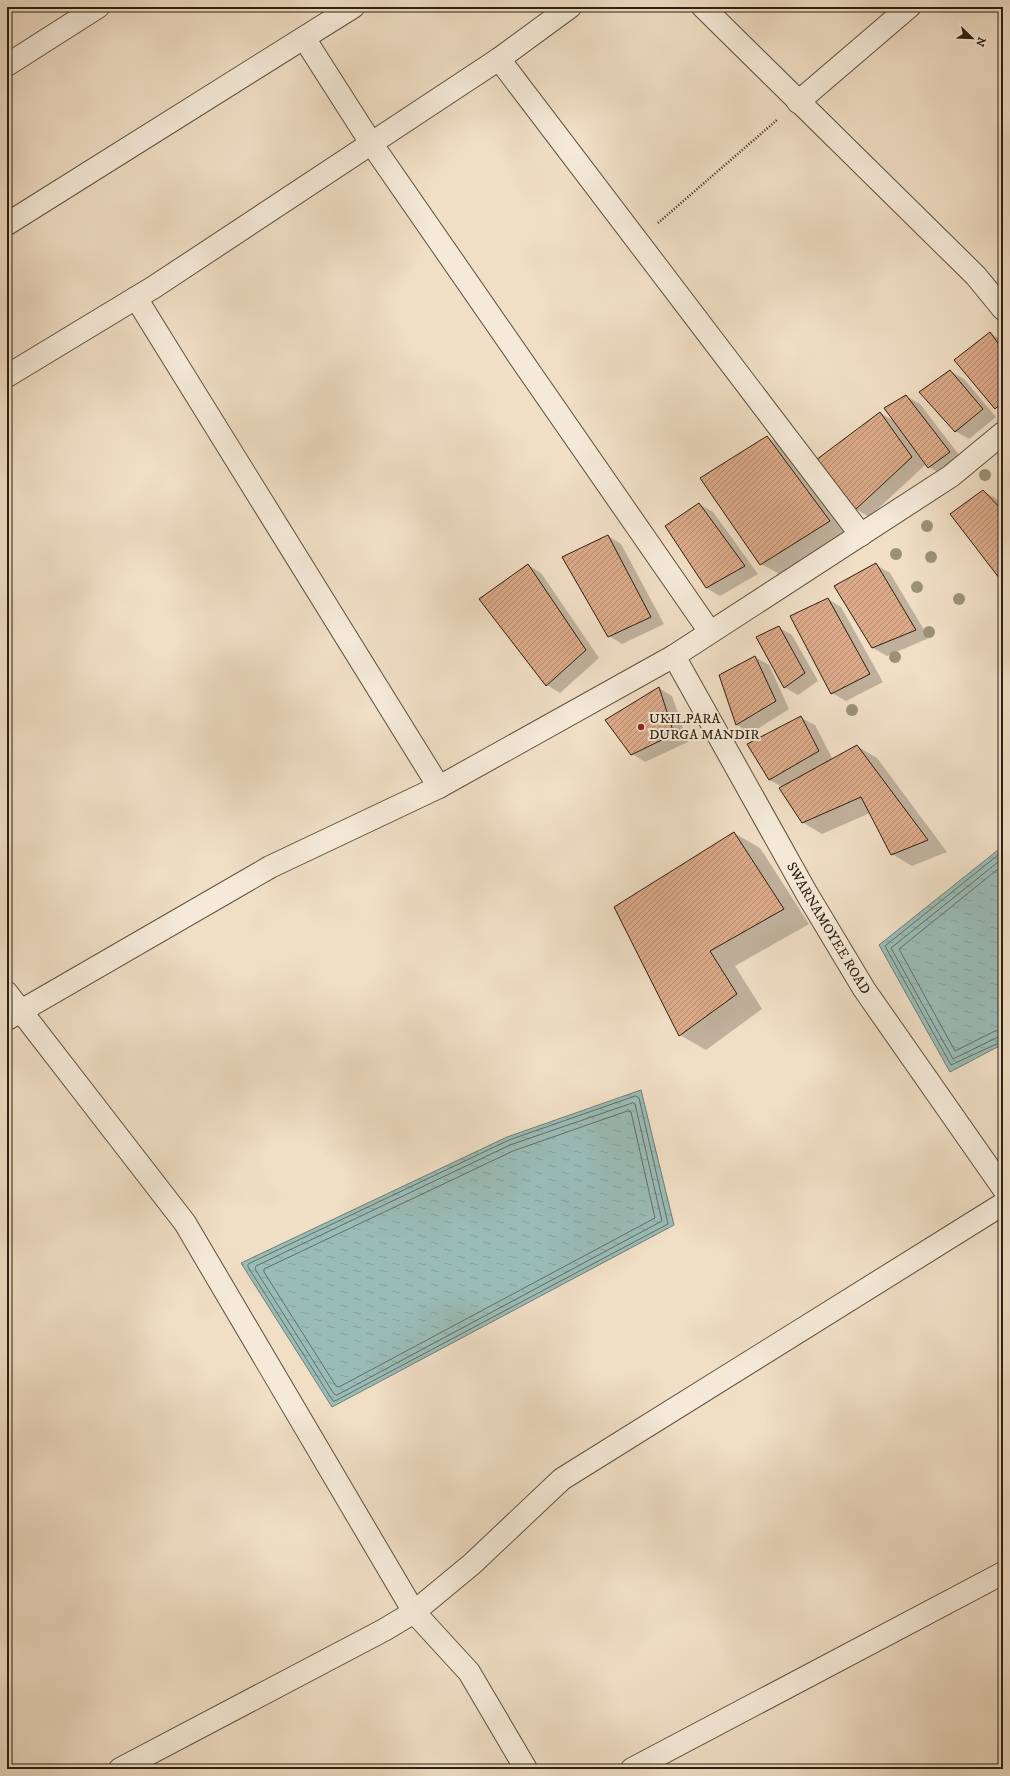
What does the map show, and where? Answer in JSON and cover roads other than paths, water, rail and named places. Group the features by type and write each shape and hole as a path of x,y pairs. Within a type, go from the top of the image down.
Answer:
{"street":[{"path":"7,65 98,7"},
{"path":"7,224 353,7"},
{"path":"7,376 136,298 498,59 570,7"},
{"path":"703,7 976,276 1003,309"},
{"path":"798,102 909,7"},
{"path":"304,38 371,143 710,632"},
{"path":"498,59 861,534"},
{"path":"136,298 439,787"},
{"path":"14,1015 270,867 439,787 674,656 951,476 1003,433"},
{"name":"SWARNAMOYEE ROAD","path":"674,656 808,894 864,989 1003,1188"},
{"path":"7,993 14,1015 185,1223 414,1612 469,1672 526,1769"},
{"path":"120,1769 384,1630 414,1612 472,1564 562,1479 1003,1204"},
{"path":"632,1769 1003,1573"}],"water":[{"path":"1003,846 1003,1044 950,1072 879,945"},
{"path":"641,1090 674,1225 332,1407 241,1263 507,1137"}],"place":[{"name":"UKILPARA DURGA MANDIR","path":"641,727"}]}
